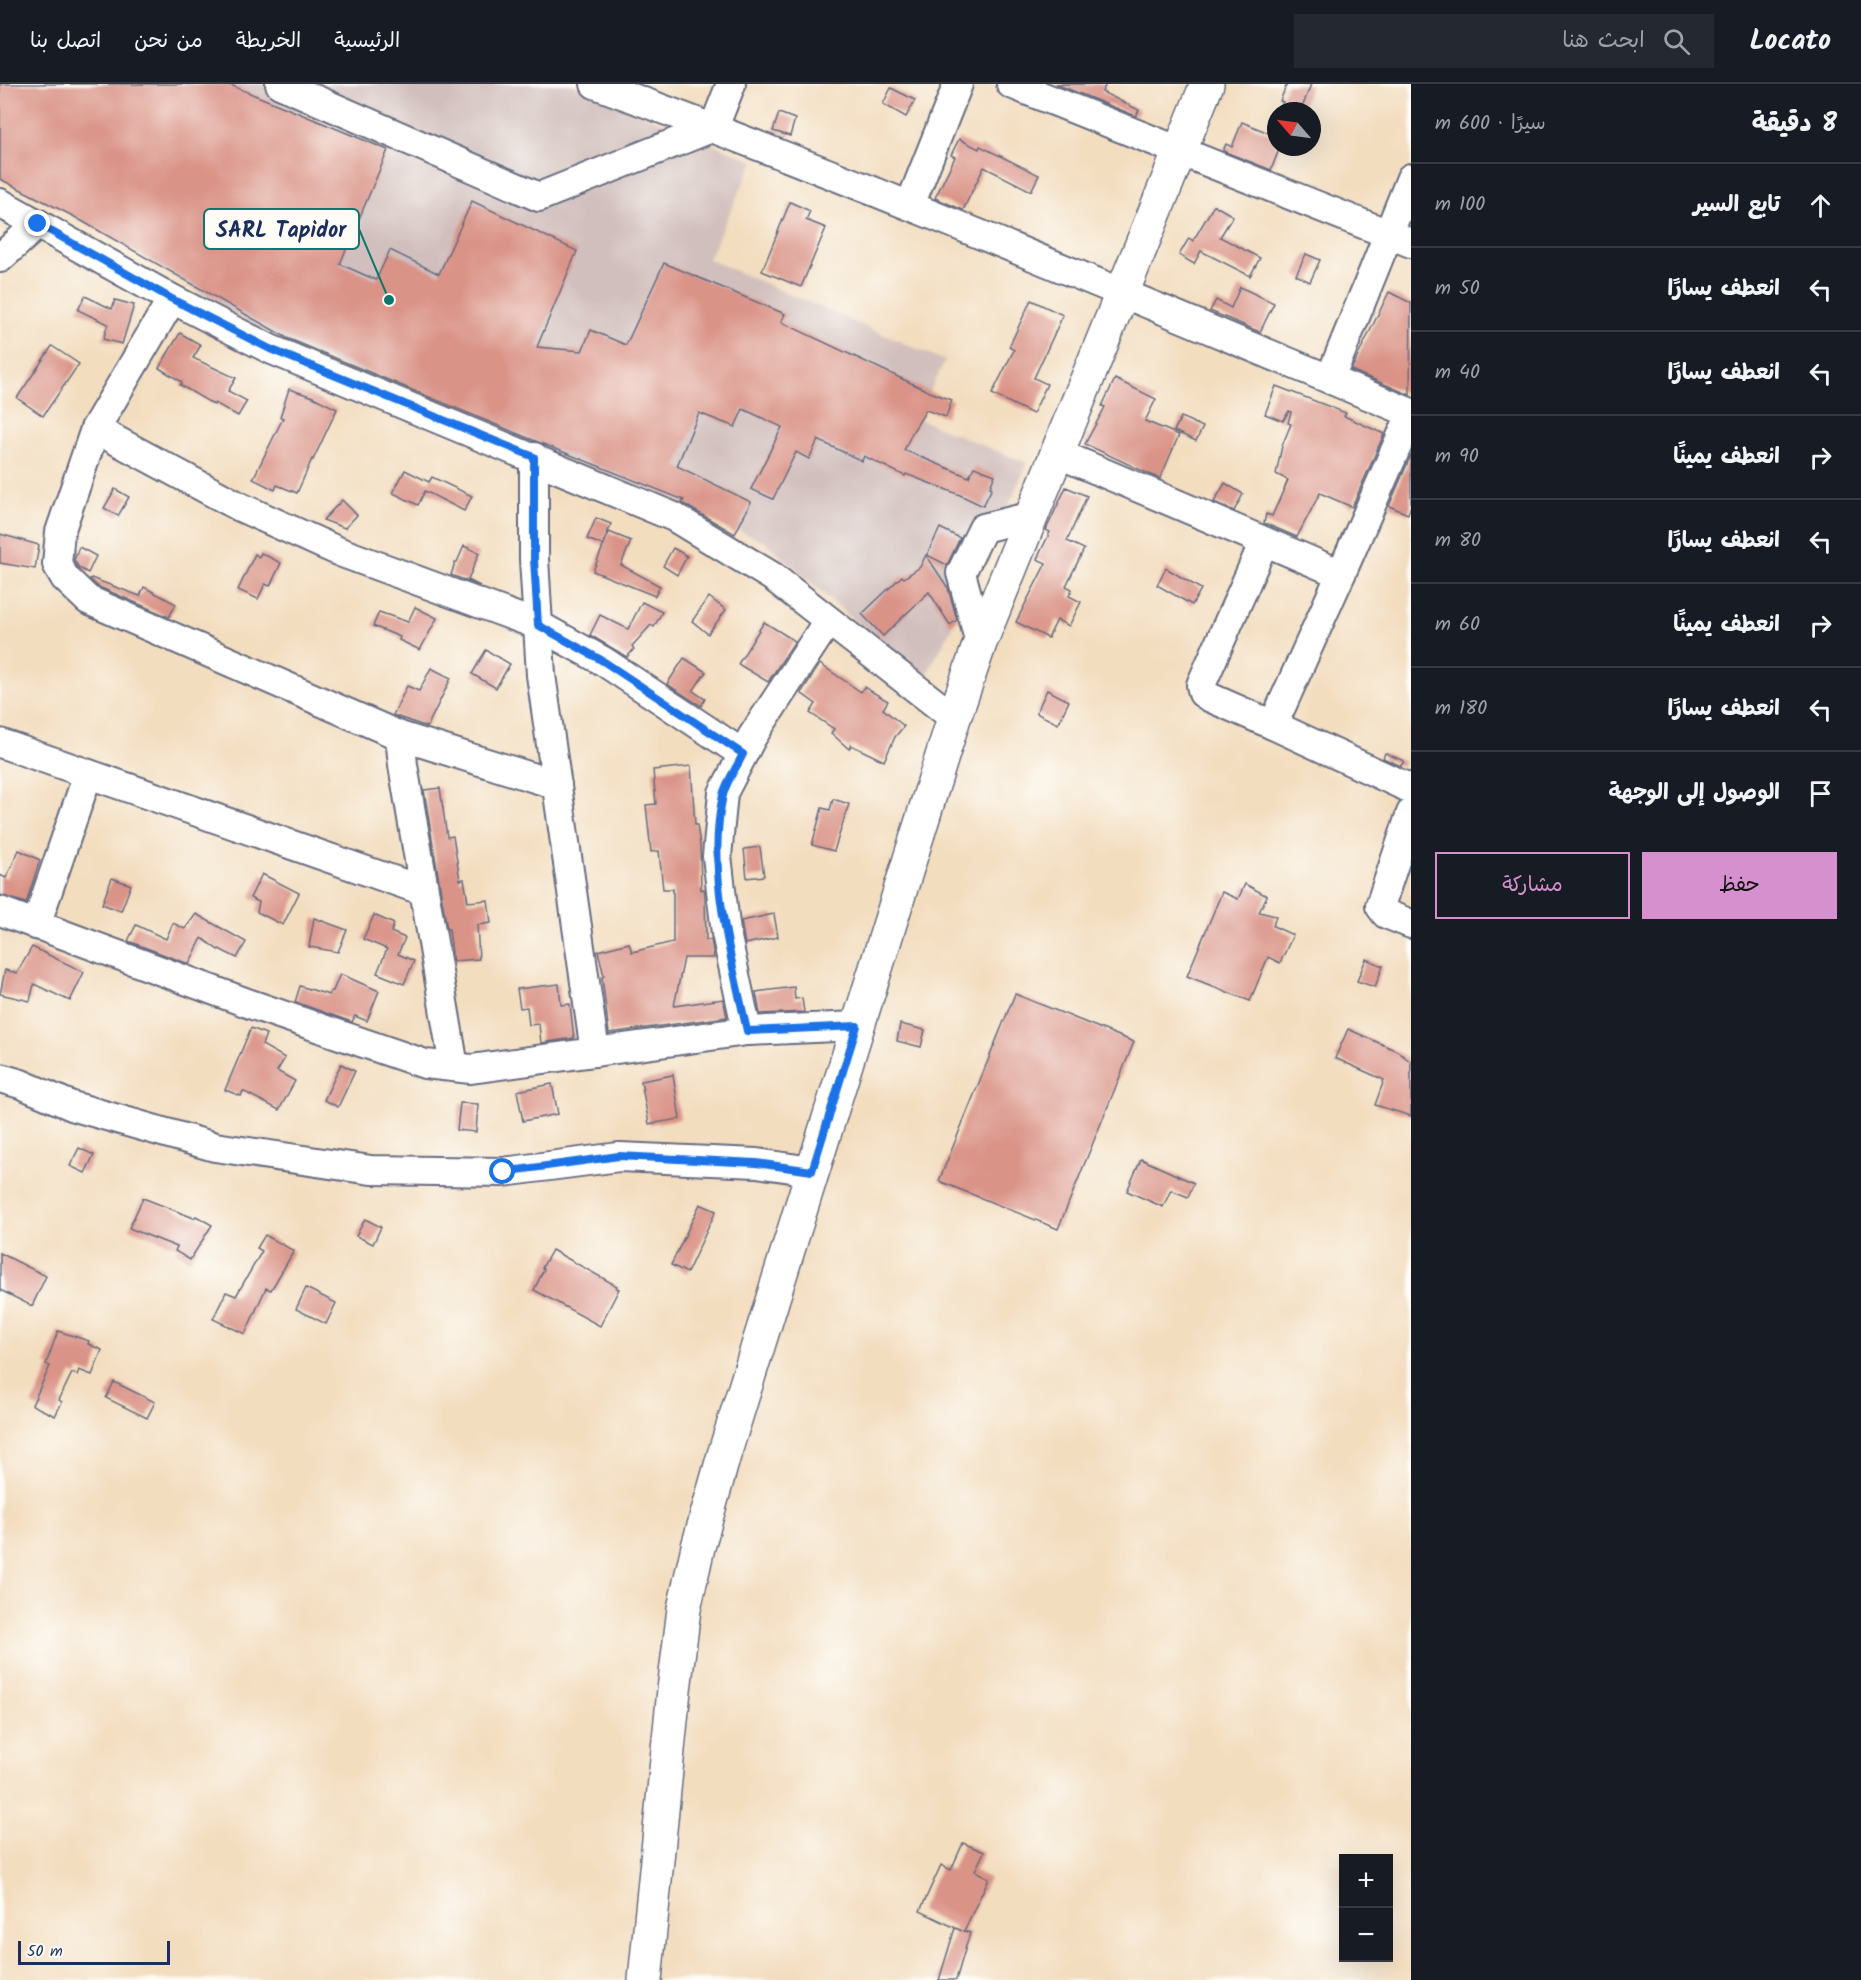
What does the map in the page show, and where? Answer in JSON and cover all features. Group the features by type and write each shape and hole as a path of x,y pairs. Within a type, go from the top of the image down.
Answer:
{"main road":[{"path":"645,1980 684,1609 698,1547 724,1455 954,718 980,643 1207,84"}],"street":[{"path":"280,84 539,197 714,127 731,84"},
{"path":"595,84 714,127 910,205 1411,413 1273,725"},
{"path":"910,205 958,84"},
{"path":"1011,84 1400,238"},
{"path":"1330,379 1400,238 1411,178"},
{"path":"0,203 172,299 270,349 674,517 773,577 954,718"},
{"path":"0,258 38,224"},
{"path":"172,299 95,429 60,532 57,564 65,579 88,600 400,736 557,785"},
{"path":"95,429 240,507 330,548 538,625 603,661 743,754"},
{"path":"1057,453 1341,574"},
{"path":"534,457 534,559 541,675 595,1052"},
{"path":"980,643 961,573 983,528 1032,516"},
{"path":"1264,542 1201,685 1203,693 1411,789"},
{"path":"747,1031 726,933 717,856 723,794 752,737 828,621"},
{"path":"400,736 454,1067"},
{"path":"0,743 424,891"},
{"path":"36,925 88,774"},
{"path":"1411,813 1380,906 1386,914 1411,924"},
{"path":"0,911 250,1004 425,1064 471,1069 747,1031 857,1026"},
{"path":"0,1078 21,1084 72,1106 215,1147 371,1170 503,1172 619,1156 756,1163 812,1171"}],"shaded area":[{"path":"0,84 570,84 754,161 708,259 945,361 916,418 1027,463 971,592 923,681 764,541 267,334 78,217"}],"building":[{"path":"0,84 228,84 388,150 340,264 376,280 390,250 439,274 472,201 577,251 537,347 582,351 591,330 626,345 664,263 785,314 781,322 930,392 952,400 946,417 926,410 904,450 969,477 974,467 995,475 990,487 992,488 983,506 906,474 905,476 864,456 862,461 818,440 809,459 796,452 773,499 751,489 782,427 743,409 735,427 699,413 677,466 751,502 735,534 682,503 684,500 287,338 73,216 0,179"},
{"path":"1056,84 1106,84 1102,92 1139,110 1136,116"},
{"path":"1287,84 1311,84 1304,102 1280,101"},
{"path":"891,88 915,100 906,117 883,104"},
{"path":"779,113 795,119 790,136 773,131"},
{"path":"1242,122 1267,132 1267,156 1276,156 1271,170 1223,151 1226,144 1232,147"},
{"path":"959,139 979,149 980,146 1039,175 1031,191 984,167 963,210 935,198 955,157 951,155"},
{"path":"790,202 810,211 806,220 826,228 801,287 762,271"},
{"path":"1214,205 1233,216 1220,237 1260,258 1250,276 1201,251 1194,264 1179,255 1189,238 1193,241"},
{"path":"1306,254 1320,260 1310,282 1296,275"},
{"path":"1240,287 1274,303 1260,332 1210,311 1216,300 1231,308"},
{"path":"1389,292 1411,303 1410,395 1351,370"},
{"path":"85,296 112,309 115,300 134,305 122,344 103,339 108,324 78,310"},
{"path":"1031,300 1063,315 1034,378 1047,384 1033,414 992,394 1014,350 1009,347"},
{"path":"180,333 201,345 193,358 236,378 228,391 247,401 238,416 180,385 182,382 159,368"},
{"path":"52,346 79,364 43,416 17,398"},
{"path":"1115,379 1156,399 1145,421 1179,435 1160,479 1085,444 1105,407 1102,406"},
{"path":"1276,386 1346,413 1344,416 1384,434 1352,507 1320,493 1297,537 1264,523 1266,514 1272,516 1288,480 1276,474 1282,446 1291,424 1288,423 1291,412 1289,411 1283,421 1265,414"},
{"path":"289,389 313,397 337,409 297,493 277,485 275,490 253,479 283,418 280,417"},
{"path":"1181,417 1203,427 1196,441 1174,431"},
{"path":"1411,455 1411,505 1408,514 1389,506"},
{"path":"405,470 429,482 432,477 472,496 464,511 425,491 418,505 393,493"},
{"path":"1225,483 1243,494 1234,511 1214,502"},
{"path":"1066,487 1087,496 1067,541 1084,549 1066,586 1072,589 1069,596 1081,602 1069,626 1057,620 1048,638 1016,622 1046,563 1037,559 1050,532 1046,530"},
{"path":"115,489 129,497 118,516 104,508"},
{"path":"342,500 357,515 345,528 323,520"},
{"path":"596,518 611,524 603,545 587,539"},
{"path":"940,528 960,538 947,565 927,555"},
{"path":"609,532 631,541 621,565 660,586 655,596 593,571"},
{"path":"0,534 39,545 35,569 0,563"},
{"path":"464,546 479,553 468,580 480,586 451,575"},
{"path":"79,547 96,556 88,573 79,568 74,560"},
{"path":"673,548 687,556 677,575 663,566"},
{"path":"261,553 281,563 270,586 265,584 258,599 238,590 255,554 259,557"},
{"path":"926,555 948,588 957,620 950,625 929,592 883,636 862,614 902,576 904,578 920,567"},
{"path":"1166,568 1201,589 1192,605 1157,585"},
{"path":"91,578 140,596 144,587 176,604 169,617 97,586"},
{"path":"709,597 726,610 708,634 692,621"},
{"path":"642,602 662,612 654,627 651,625 632,646 634,649 627,657 590,635 600,615 628,629"},
{"path":"415,607 437,618 420,650 399,640 400,637 373,626 379,612 408,622"},
{"path":"764,622 795,641 768,682 738,664"},
{"path":"486,650 510,664 496,688 472,674"},
{"path":"684,658 706,672 693,691 705,699 701,706 667,684"},
{"path":"820,664 861,692 864,687 888,701 883,709 904,726 895,737 884,761 851,745 849,749 831,733 834,729 810,713 816,704 801,693"},
{"path":"431,668 451,678 427,727 393,715 407,686 419,691"},
{"path":"1047,690 1069,701 1058,724 1036,713"},
{"path":"1385,753 1404,761 1401,766 1383,758"},
{"path":"691,766 695,825 697,825 700,845 701,890 704,889 705,898 706,940 711,940 714,958 684,958 674,1006 723,999 727,1017 609,1033 602,977 604,976 598,951 629,943 632,952 673,942 673,889 663,889 659,851 651,852 646,805 656,804 653,770"},
{"path":"440,788 447,837 453,836 460,880 464,879 468,902 488,900 491,923 477,925 479,959 453,961 424,790"},
{"path":"833,799 849,804 834,851 812,845 822,808 830,810"},
{"path":"760,847 764,876 747,878 744,849"},
{"path":"19,850 40,860 26,903 0,895 0,875 6,878"},
{"path":"262,874 299,893 283,925 257,912 259,902 250,898"},
{"path":"112,878 131,885 121,911 102,904"},
{"path":"1245,884 1267,896 1259,912 1276,916 1273,926 1293,935 1280,963 1268,957 1250,1001 1187,976 1222,892 1238,899"},
{"path":"196,914 246,942 237,958 218,950 202,938 189,964 128,941 136,925 166,939 173,923 185,929"},
{"path":"774,914 778,937 745,944 741,921"},
{"path":"374,915 394,924 391,932 405,938 398,954 414,961 404,984 377,973 387,949 363,939"},
{"path":"314,918 347,930 338,952 309,947"},
{"path":"32,947 84,972 70,1001 34,984 30,1001 0,994 5,970 17,973"},
{"path":"1366,959 1383,966 1375,987 1357,981"},
{"path":"340,974 379,991 367,1021 355,1016 352,1022 295,1002 300,986 329,995"},
{"path":"559,984 561,1005 570,1004 574,1038 541,1043 539,1024 529,1025 527,1007 520,1008 517,989"},
{"path":"794,987 795,999 802,998 804,1012 760,1014 756,992"},
{"path":"1015,994 1134,1042 1058,1229 939,1181"},
{"path":"900,1024 925,1030 921,1047 897,1041"},
{"path":"251,1028 266,1034 262,1045 285,1058 277,1071 295,1081 279,1110 243,1091 241,1096 225,1090"},
{"path":"1348,1029 1397,1051 1411,1062 1411,1116 1375,1105 1384,1080 1335,1058"},
{"path":"341,1064 355,1071 338,1107 324,1100"},
{"path":"673,1075 680,1119 649,1124 641,1081"},
{"path":"552,1084 558,1114 523,1121 517,1091"},
{"path":"460,1103 478,1104 476,1132 457,1130"},
{"path":"79,1148 94,1155 85,1173 70,1166"},
{"path":"1141,1159 1194,1183 1188,1197 1171,1190 1163,1207 1127,1191"},
{"path":"143,1198 194,1218 196,1216 212,1225 190,1260 175,1251 177,1247 129,1228"},
{"path":"700,1204 716,1211 687,1273 671,1265"},
{"path":"365,1219 381,1227 373,1244 356,1236"},
{"path":"265,1235 294,1251 271,1290 266,1288 245,1334 213,1319 226,1292 236,1296 262,1251 257,1248"},
{"path":"552,1250 619,1289 600,1326 534,1290"},
{"path":"0,1253 46,1276 32,1306 0,1290"},
{"path":"306,1288 336,1303 326,1324 296,1309"},
{"path":"58,1331 89,1341 88,1344 102,1350 92,1375 79,1370 77,1375 72,1373 59,1400 62,1402 55,1416 32,1405 50,1366 46,1364"},
{"path":"114,1382 155,1402 147,1418 106,1398"},
{"path":"963,1843 984,1852 975,1871 989,1878 964,1931 970,1933 956,1980 939,1980 955,1928 962,1931 920,1911 941,1865 951,1870"}],"place":[{"name":"SARL Tapidor","path":"389,300"}],"route":[{"path":"38,224 172,299 270,349 534,457 534,559 538,625 603,661 743,754 723,794 717,856 726,933 747,1031 857,1026 812,1171 756,1163 619,1156 503,1172"}]}
